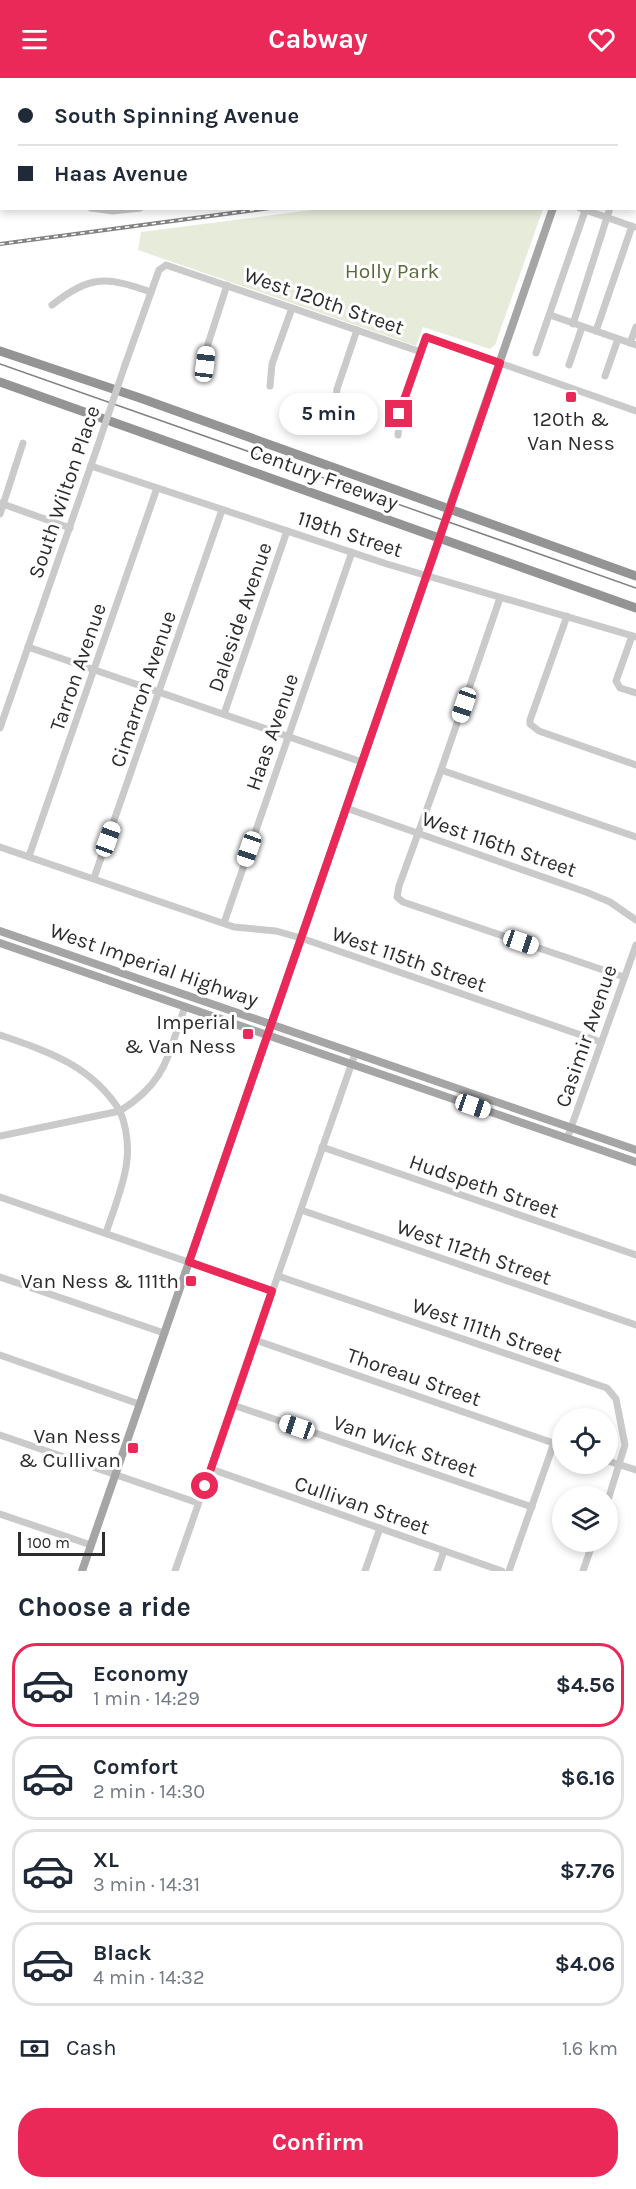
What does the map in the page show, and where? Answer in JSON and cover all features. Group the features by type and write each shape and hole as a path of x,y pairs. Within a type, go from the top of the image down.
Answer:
{"highway":[{"name":"Century Freeway","path":"0,351 140,398 636,575"},
{"name":"Century Freeway","path":"0,382 636,608"}],"main road":[{"path":"82,1571 553,210"},
{"name":"West Imperial Highway","path":"0,931 636,1150"},
{"name":"West Imperial Highway","path":"0,944 636,1162"}],"street":[{"path":"106,210 122,210"},
{"path":"536,353 584,210"},
{"path":"587,210 634,227 596,332"},
{"path":"573,324 610,210"},
{"name":"West 120th Street","path":"161,267 166,265 421,352 426,337 636,411"},
{"name":"South Wilton Place","path":"0,728 161,267"},
{"path":"52,305 94,281 118,281 151,292"},
{"path":"205,364 208,344 227,285"},
{"path":"270,386 272,364 292,308"},
{"path":"550,315 633,344 636,327"},
{"path":"569,365 582,327"},
{"path":"335,411 337,389 357,330"},
{"path":"605,376 618,339"},
{"path":"398,435 399,414 421,352"},
{"path":"0,514 23,443"},
{"name":"119th Street","path":"91,466 426,576 634,636"},
{"name":"Tarron Avenue","path":"29,856 157,488"},
{"path":"2,503 70,528"},
{"name":"Cimarron Avenue","path":"94,878 222,510"},
{"name":"Daleside Avenue","path":"224,714 287,531"},
{"name":"Haas Avenue","path":"224,923 352,552"},
{"path":"500,598 397,897 403,902 624,977"},
{"path":"567,616 530,724 539,731 636,765"},
{"path":"634,636 617,675 617,684 620,688 636,693"},
{"path":"28,646 362,762"},
{"path":"441,770 636,837"},
{"name":"West 116th Street","path":"346,808 600,897 636,920"},
{"name":"West 115th Street","path":"0,847 242,929 276,931 301,939 601,1042"},
{"name":"Casimir Avenue","path":"567,1139 636,945"},
{"path":"0,1136 120,1111 144,1095 159,1077 184,1007"},
{"path":"0,1035 45,1051 82,1070 98,1082 120,1111 128,1140 128,1166 106,1233"},
{"path":"175,1571 355,1054"},
{"name":"Hudspeth Street","path":"322,1148 636,1255"},
{"path":"0,1197 272,1291"},
{"name":"West 112th Street","path":"301,1210 636,1324"},
{"name":"West 111th Street","path":"278,1276 607,1388 616,1399 625,1438 624,1453 612,1486"},
{"path":"0,1277 164,1333"},
{"name":"Thoreau Street","path":"255,1340 552,1442"},
{"path":"0,1355 139,1404"},
{"name":"Van Wick Street","path":"233,1405 532,1507"},
{"path":"0,1435 198,1503"},
{"path":"509,1571 552,1449"},
{"path":"619,1465 636,1470"},
{"name":"Cullivan Street","path":"211,1469 502,1571"},
{"path":"0,1514 91,1545"},
{"path":"365,1571 380,1528"},
{"path":"437,1571 444,1551"},
{"path":"583,1571 590,1552"}],"green space":[{"name":"Holly Park","path":"312,210 543,210 495,345 490,349 423,327 416,346 138,250 141,232"}],"tram line":[{"path":"0,364 636,588"}],"railway":[{"path":"0,244 255,210"}],"place":[{"name":"120th & Van Ness","path":"571,397"},
{"name":"Imperial & Van Ness","path":"248,1034"},
{"name":"Van Ness & 111th","path":"191,1281"},
{"name":"Van Ness & Cullivan","path":"133,1448"}],"route":[{"path":"205,1486 272,1291 189,1262 500,363 426,337 399,414"}]}
